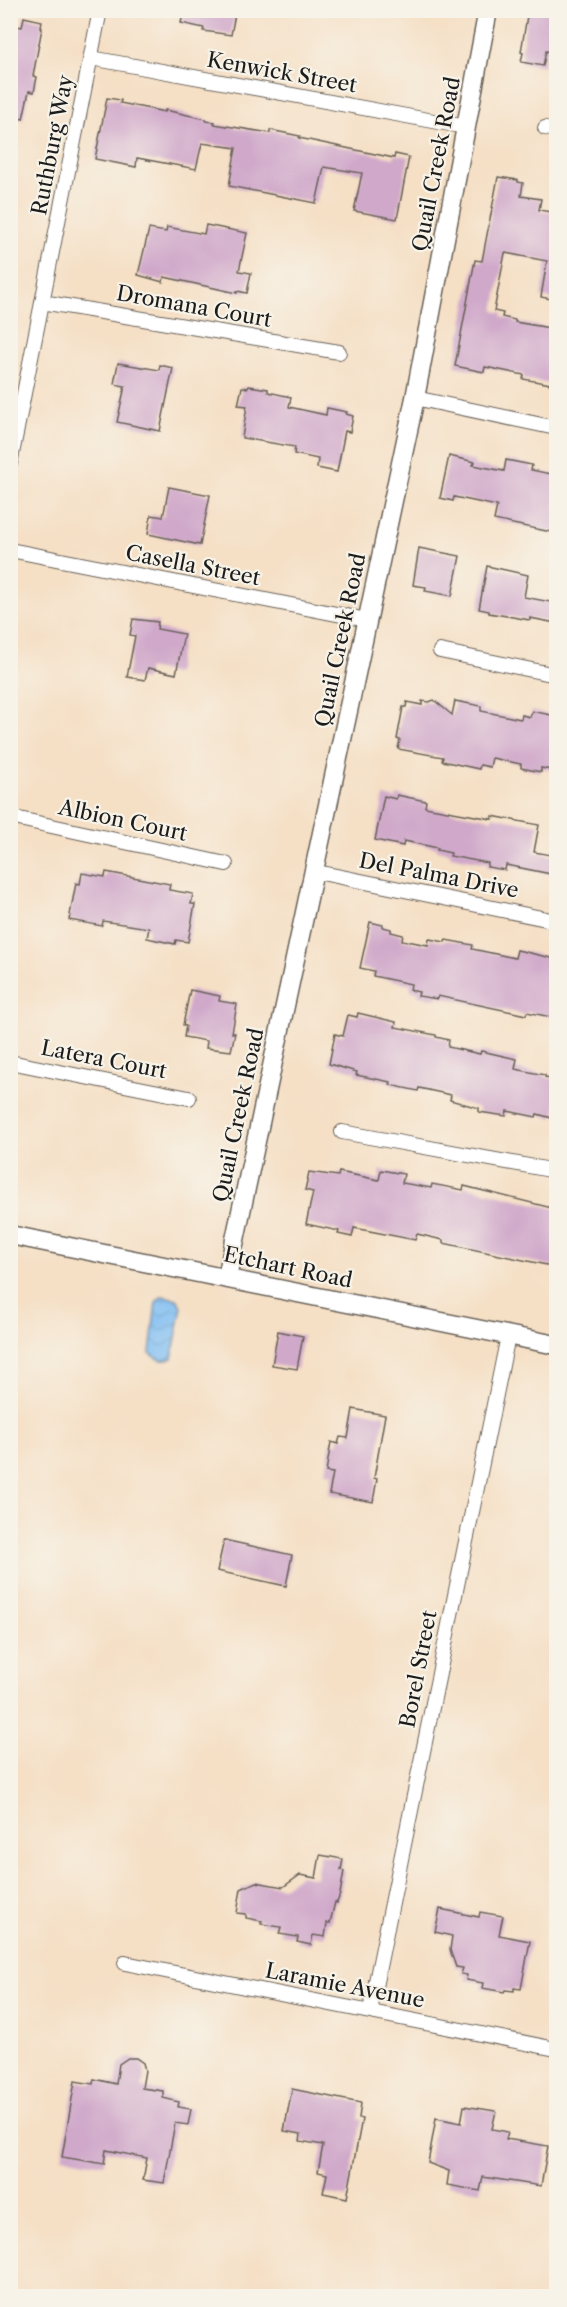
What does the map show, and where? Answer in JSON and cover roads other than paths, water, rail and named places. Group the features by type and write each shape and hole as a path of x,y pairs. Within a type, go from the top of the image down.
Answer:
{"street":[{"name":"Ruthburg Way","path":"10,464 100,10"},
{"name":"Quail Creek Road","path":"227,1277 415,398 488,10"},
{"name":"Kenwick Street","path":"91,58 466,127"},
{"name":"Dromana Court","path":"42,302 339,352"},
{"path":"415,398 556,428"},
{"name":"Casella Street","path":"10,550 367,620"},
{"path":"440,651 556,675"},
{"name":"Albion Court","path":"10,817 226,864"},
{"name":"Del Palma Drive","path":"312,871 556,921"},
{"name":"Latera Court","path":"10,1062 189,1098"},
{"path":"342,1132 556,1171"},
{"name":"Etchart Road","path":"10,1234 556,1345"},
{"name":"Borel Street","path":"370,2011 508,1336"},
{"name":"Laramie Avenue","path":"125,1963 556,2049"}],"water":[{"path":"162,1296 177,1299 182,1307 172,1358 165,1360 158,1359 150,1353 156,1302"}]}
